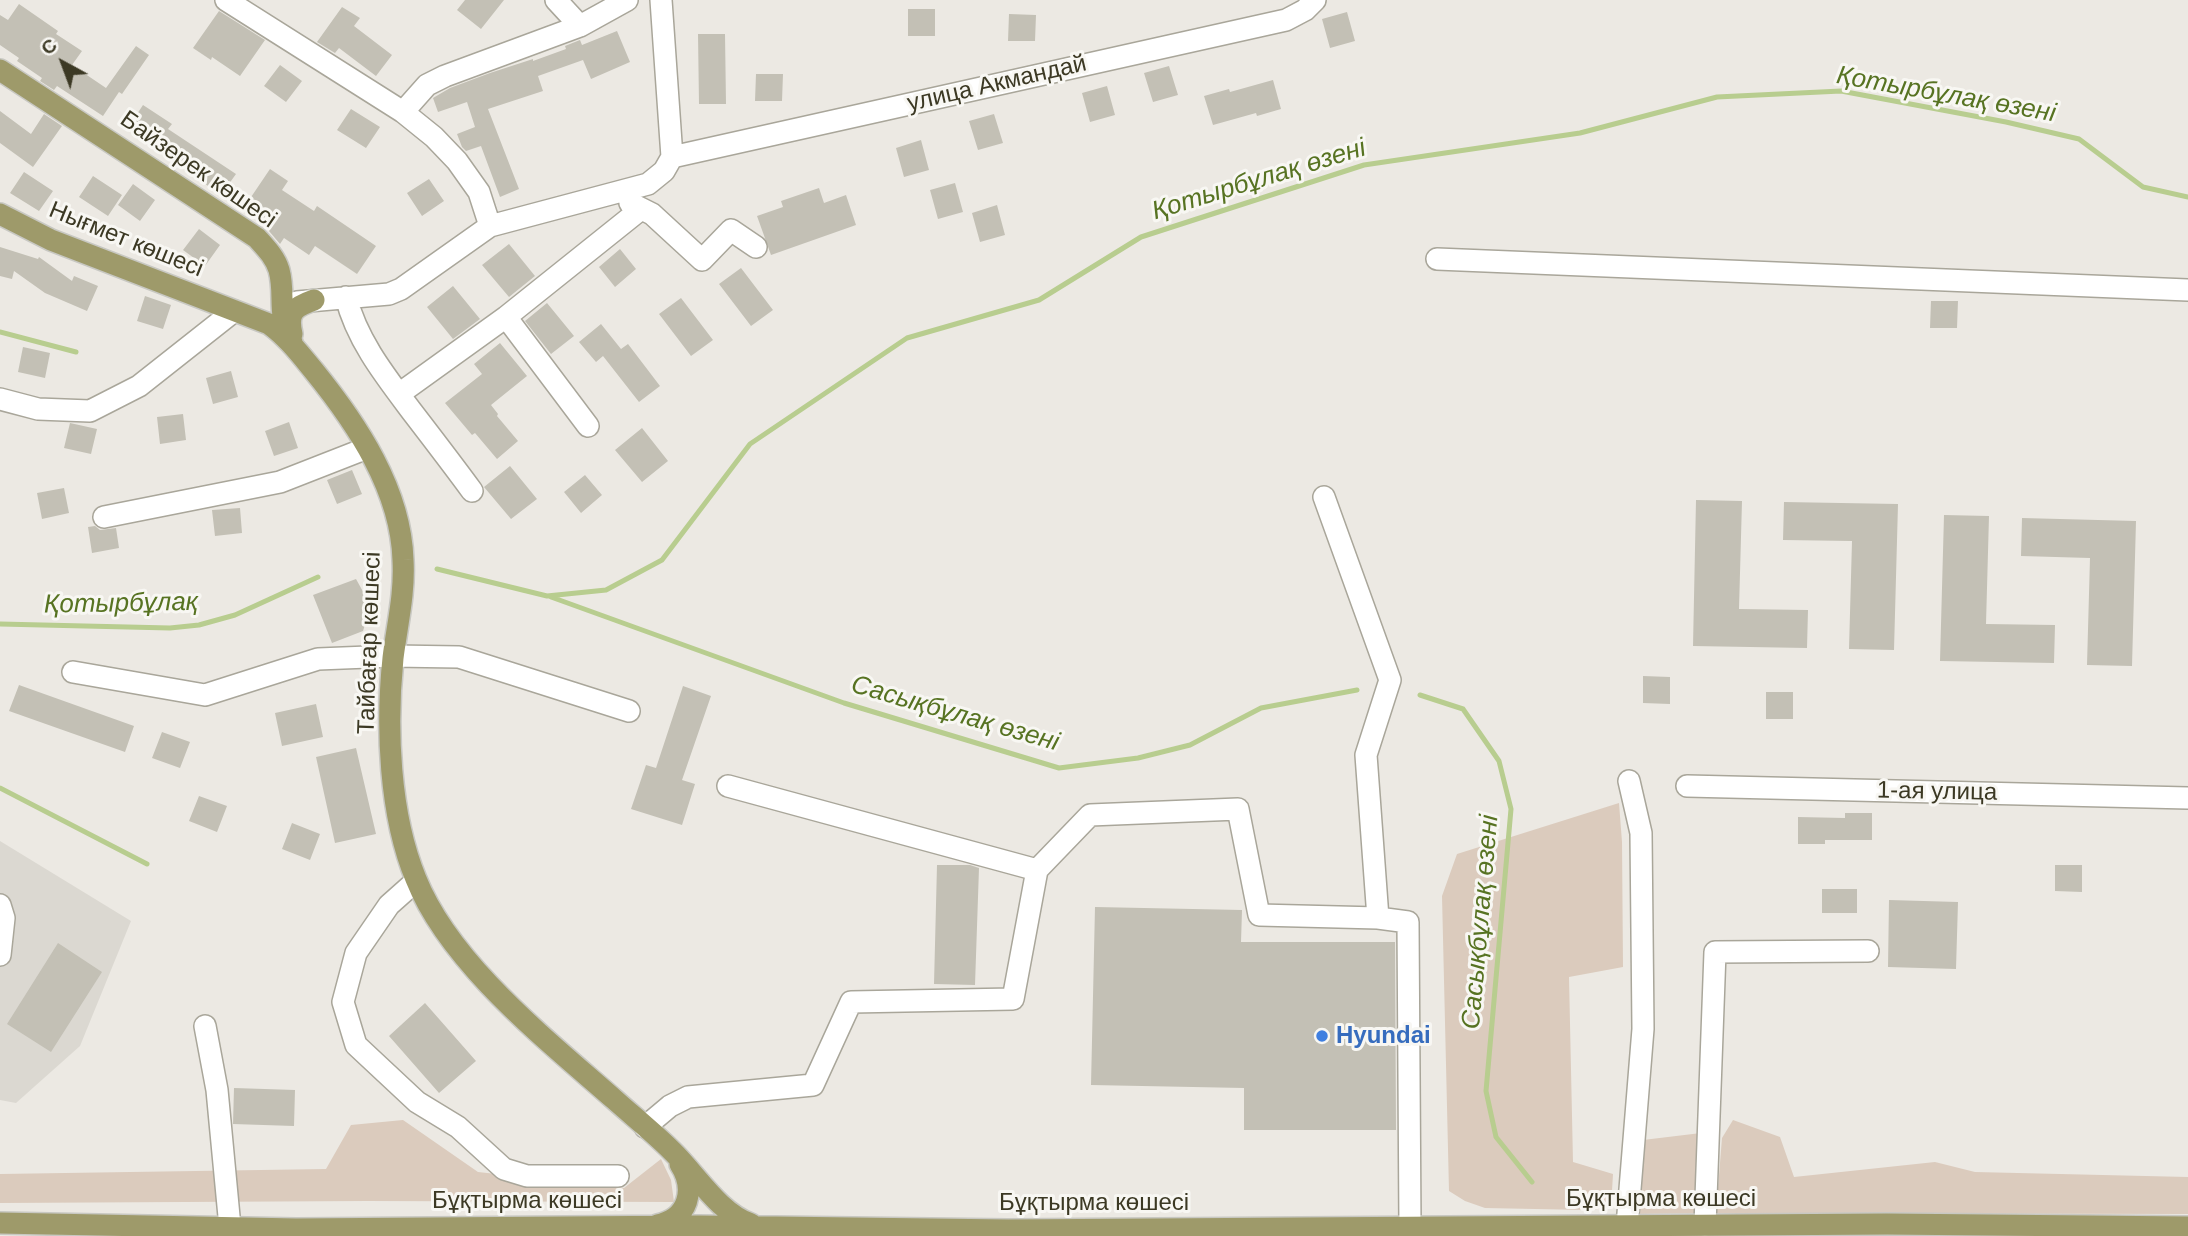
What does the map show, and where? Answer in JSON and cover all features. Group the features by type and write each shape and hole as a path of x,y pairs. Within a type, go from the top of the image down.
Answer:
{"main road":[{"name":"Байзерек көшесі","path":"0,70 257,238 273,257 281,280"},
{"name":"Нығмет көшесі","path":"0,214 51,240 269,324 299,352"},
{"path":"281,280 285,291 292,297 314,300"},
{"path":"281,280 285,326 299,352"},
{"path":"299,352 291,332 290,317 297,307 314,300"},
{"path":"234,311 281,304"},
{"name":"Тайбағар көшесі","path":"299,352 343,408 368,448 393,506 403,556 402,603 393,656 390,723 396,799 402,834 416,881 444,929 490,985 538,1032 672,1150 730,1213 740,1220 764,1226"},
{"path":"647,1226 671,1221 678,1217 685,1207 689,1194 687,1180 672,1150"},
{"name":"Бұқтырма көшесі","path":"0,1223 296,1229 647,1226 1009,1230 1410,1227 1510,1231 1705,1225 2188,1227"}],"street":[{"path":"226,0 403,112 434,137 479,192 491,226"},
{"path":"556,0 580,26"},
{"path":"403,112 427,85 580,26 627,0"},
{"path":"281,304 389,294 401,289 491,226 648,184 664,170 672,156 662,0"},
{"name":"улица Акмандай","path":"672,156 1286,20 1305,10 1315,0"},
{"path":"614,192 653,214 702,260 731,230 756,247"},
{"path":"399,394 506,317 641,209"},
{"path":"1437,259 2188,290"},
{"path":"346,297 359,334 399,394 472,491"},
{"path":"0,399 38,409 90,411 139,386 234,311"},
{"path":"506,317 588,426"},
{"path":"104,517 280,482 368,448"},
{"path":"1324,497 1390,680 1366,755 1378,918"},
{"path":"73,673 205,695 317,659 459,657 629,711"},
{"path":"1627,1226 1643,1030 1641,833 1629,781"},
{"path":"728,786 1037,870"},
{"name":"1-ая улица","path":"1687,786 2188,798"},
{"path":"645,1127 670,1106 688,1097 813,1085 852,1002 1013,999 1037,870 1090,815 1238,809 1259,915 1378,918 1408,922 1410,1227"},
{"path":"416,881 388,905 356,953 343,1002 356,1045 417,1102 458,1126 504,1169 527,1176 618,1176"},
{"path":"0,905 4,918 0,955"},
{"path":"1705,1225 1715,952 1868,951"},
{"path":"205,1026 217,1090 230,1227"}],"shaded area":[{"path":"1619,803 1623,967 1569,977 1573,1162 1613,1174 1611,1208 1485,1208 1465,1201 1449,1191 1442,896 1457,854"},
{"path":"0,841 131,921 80,1046 16,1103 0,1100"},
{"path":"403,1120 478,1172 624,1188 661,1159 671,1180 674,1202 0,1203 0,1174 326,1169 351,1125"},
{"path":"1733,1120 1780,1137 1794,1177 1935,1162 1975,1172 2188,1177 2188,1214 1716,1213 1722,1138"},
{"path":"1701,1133 1698,1213 1633,1214 1643,1140"}],"building":[{"path":"465,0 504,0 481,29 457,10"},
{"path":"19,4 82,51 72,65 106,88 136,46 149,55 103,116 57,86 54,90 40,81 42,78 0,45 0,15 8,20"},
{"path":"342,7 360,18 354,26 392,55 376,76 339,48 335,53 317,42"},
{"path":"908,9 935,9 935,36 908,36"},
{"path":"219,11 265,40 240,76 193,48"},
{"path":"1347,12 1355,41 1330,48 1322,19"},
{"path":"1009,14 1036,15 1035,41 1008,41"},
{"path":"617,31 630,62 591,79 583,60 538,76 543,91 488,109 519,189 500,197 481,146 466,151 457,134 475,127 467,102 438,112 433,98 450,88 490,73 566,49 565,46 580,40 582,45"},
{"path":"698,34 725,34 726,104 699,104"},
{"path":"280,65 302,81 286,102 264,86"},
{"path":"1169,66 1178,95 1153,102 1144,73"},
{"path":"756,74 783,74 782,101 755,101"},
{"path":"1273,80 1281,109 1213,125 1204,96"},
{"path":"1107,86 1115,115 1090,122 1082,93"},
{"path":"143,105 172,124 168,129 236,174 221,195 168,158 171,153 129,126"},
{"path":"351,109 380,127 366,148 337,130"},
{"path":"0,111 31,134 44,114 62,126 33,167 0,143"},
{"path":"994,114 1003,143 978,150 969,121"},
{"path":"921,140 929,170 904,177 896,148"},
{"path":"270,169 288,181 282,190 314,211 317,206 376,246 357,274 315,246 309,255 284,238 280,244 269,231 273,225 245,206"},
{"path":"24,172 53,191 39,211 10,193"},
{"path":"93,176 122,195 108,216 79,197"},
{"path":"429,179 444,201 422,216 407,193"},
{"path":"955,183 963,212 938,219 930,190"},
{"path":"133,184 155,200 140,221 118,205"},
{"path":"819,188 824,203 846,195 856,225 771,255 757,216 783,207 781,201"},
{"path":"997,205 1005,235 980,242 972,213"},
{"path":"199,229 220,245 205,266 183,250"},
{"path":"509,244 535,276 509,297 482,265"},
{"path":"0,247 38,259 39,257 72,281 74,276 98,286 87,311 45,293 14,271 12,279 0,276"},
{"path":"620,249 636,269 615,287 599,267"},
{"path":"741,268 773,310 751,326 719,284"},
{"path":"453,286 480,319 453,339 427,307"},
{"path":"145,296 171,305 163,329 137,321"},
{"path":"681,298 713,340 691,356 659,314"},
{"path":"1931,301 1958,301 1957,328 1930,328"},
{"path":"547,303 574,336 551,354 525,321"},
{"path":"601,324 621,349 628,344 660,386 639,402 603,356 596,362 579,342"},
{"path":"500,343 527,376 491,405 518,441 497,459 445,403 482,374 474,364"},
{"path":"23,347 50,353 45,378 18,372"},
{"path":"231,371 238,397 213,404 206,378"},
{"path":"183,414 186,440 160,444 157,417"},
{"path":"289,422 298,448 274,456 265,431"},
{"path":"70,423 97,429 91,454 64,448"},
{"path":"642,428 668,461 642,482 615,450"},
{"path":"510,466 537,499 511,519 484,487"},
{"path":"352,470 362,494 337,504 327,480"},
{"path":"585,475 602,495 581,513 564,492"},
{"path":"64,488 69,513 42,519 37,493"},
{"path":"1696,500 1742,501 1739,609 1808,610 1807,648 1693,646"},
{"path":"1784,502 1898,504 1894,650 1849,649 1852,541 1783,540"},
{"path":"240,508 242,533 215,536 212,510"},
{"path":"1944,515 1989,516 1986,624 2055,625 2054,663 1940,661"},
{"path":"2022,518 2136,521 2132,666 2087,665 2090,558 2021,556"},
{"path":"95,526 100,530 116,528 119,548 92,553 88,527"},
{"path":"356,579 371,606 363,631 332,643 313,595"},
{"path":"1643,676 1670,677 1670,704 1643,703"},
{"path":"19,685 134,726 125,752 9,711"},
{"path":"683,686 711,696 682,780 695,784 682,825 631,809 646,765 656,768"},
{"path":"1766,692 1793,692 1793,719 1766,719"},
{"path":"316,704 323,737 282,746 275,713"},
{"path":"162,732 190,742 180,768 152,758"},
{"path":"356,748 376,834 335,843 316,757"},
{"path":"199,796 227,806 217,832 189,821"},
{"path":"1845,813 1872,813 1872,840 1825,840 1825,844 1798,844 1798,817 1845,818"},
{"path":"292,823 320,834 310,860 282,849"},
{"path":"937,865 970,865 979,868 975,985 934,984"},
{"path":"2055,865 2082,865 2082,892 2055,891"},
{"path":"1822,889 1857,889 1857,913 1822,913"},
{"path":"1889,900 1958,902 1956,969 1888,967"},
{"path":"1095,907 1242,910 1241,942 1395,942 1396,1130 1244,1130 1244,1088 1091,1085"},
{"path":"58,943 102,972 51,1052 7,1024"},
{"path":"425,1003 476,1061 439,1093 389,1036"},
{"path":"234,1088 295,1090 294,1126 233,1124"}],"waterway":[{"name":"Қотырбұлақ өзені","path":"437,569 547,596 606,590 662,560 750,444 907,338 1039,300 1141,237 1364,165 1580,133 1717,97 1841,91 2006,122 2079,139 2143,187 2188,197"},
{"path":"0,332 76,352"},
{"name":"Қотырбұлақ","path":"0,624 170,628 199,625 235,615 318,577"},
{"name":"Сасықбұлақ өзені","path":"551,597 844,703 1059,768 1138,758 1190,745 1261,708 1357,690"},
{"name":"Сасықбұлақ өзені","path":"1420,695 1463,709 1499,761 1511,809 1486,1091 1496,1137 1532,1182"},
{"path":"0,788 147,864"}],"place":[{"name":"Hyundai","path":"1322,1036"}]}
